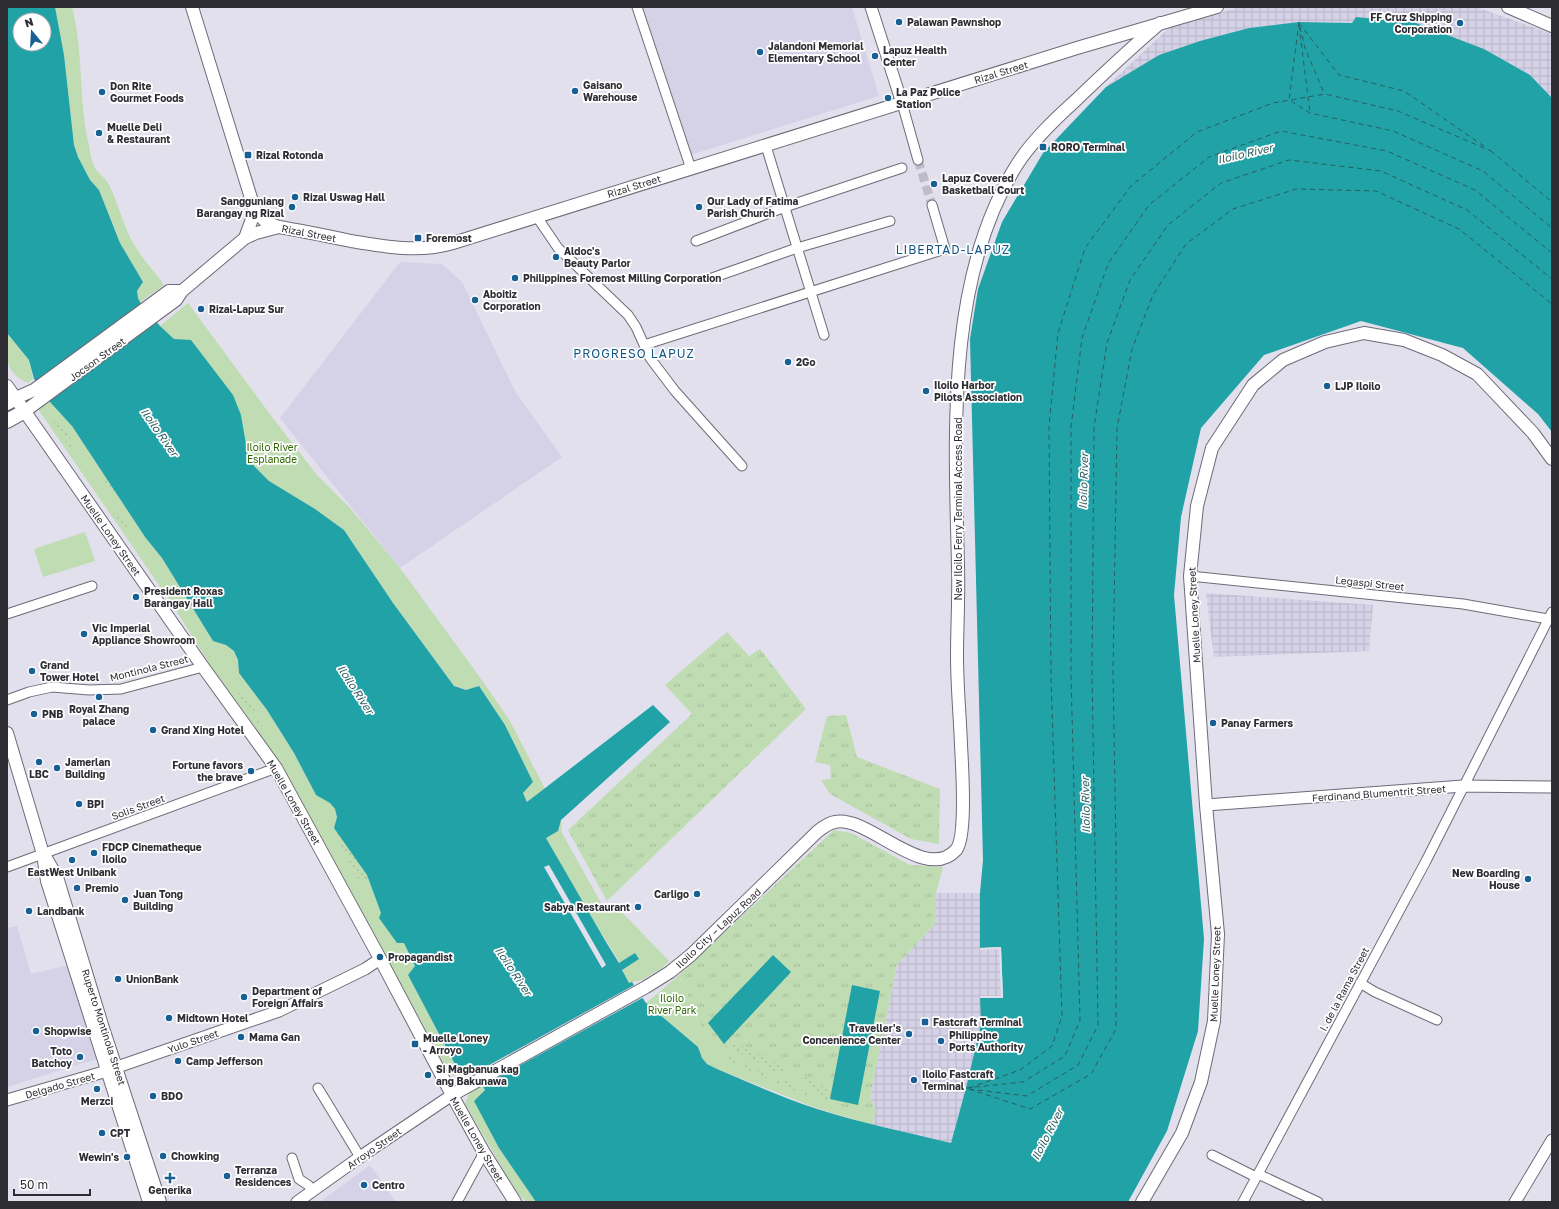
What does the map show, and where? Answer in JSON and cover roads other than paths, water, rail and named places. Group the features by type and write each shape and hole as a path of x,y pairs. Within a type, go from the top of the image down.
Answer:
{"main road":[{"path":"192,7 255,211"},
{"name":"Rizal Street","path":"255,211 266,222 279,227 377,246 416,249 446,245 1160,23 1217,7"},
{"path":"1508,7 1552,26"},
{"name":"New Iloilo Ferry Terminal Access Road","path":"956,850 960,843 962,832 962,800 957,656 959,590 956,454 961,340 969,291 980,248 995,206 1018,162 1047,127 1115,62 1160,23"},
{"name":"Jocson Street","path":"245,238 255,211"},
{"name":"Jocson Street","path":"7,421 42,400 179,295 245,238 256,233 279,227"},
{"name":"Jocson Street","path":"11,401 34,390 169,290 179,295"},
{"name":"Muelle Loney Street","path":"1142,1202 1182,1133 1201,1082 1214,1021 1218,934 1206,805 1190,576 1197,506 1212,448 1253,385 1283,360 1325,342 1364,333 1404,340 1442,355 1477,374 1533,433 1552,459"},
{"name":"Muelle Loney Street","path":"7,386 11,401 25,411 276,768 452,1095 515,1202"},
{"name":"Ruperto Montinola Street","path":"7,732 43,854 57,877 112,1069 160,1202"},
{"name":"Iloilo City – Lapuz Road","path":"452,1095 646,987 670,972 691,955 827,824 836,821 857,825 913,855 925,859 938,859 949,855 956,850"},
{"path":"112,1069 149,1202"}],"street":[{"path":"638,7 691,169"},
{"path":"870,7 902,103 918,160"},
{"path":"766,146 824,335"},
{"path":"696,240 784,207 902,168"},
{"path":"644,345 946,249 932,205"},
{"path":"537,217 558,248 628,315 636,327 650,358 675,391 742,466"},
{"path":"712,278 797,248 890,221"},
{"name":"Legaspi Street","path":"1190,576 1464,604 1550,616 1463,786"},
{"path":"7,614 92,586"},
{"name":"Montinola Street","path":"7,700 29,692 52,687 88,690 121,689 203,666"},
{"name":"Solis Street","path":"7,867 276,768"},
{"name":"Ferdinand Blumentrit Street","path":"1206,805 1463,786 1552,787"},
{"name":"I. de la Rama Street","path":"1244,1202 1463,786"},
{"name":"Yulo Street","path":"112,1069 279,1011 365,969 380,959"},
{"path":"1360,983 1375,992 1437,1020"},
{"name":"Delgado Street","path":"7,1100 112,1069"},
{"path":"318,1088 360,1156"},
{"name":"Arroyo Street","path":"297,1202 360,1156 452,1095"},
{"path":"1515,1202 1552,1140"},
{"path":"457,1202 481,1158 483,1150"},
{"path":"1212,1155 1318,1202"},
{"path":"292,1158 299,1179 313,1190"}],"water":[{"name":"Iloilo River","path":"7,7 55,7 64,55 74,145 78,157 90,180 99,190 120,243 143,282 137,291 140,302 160,326 174,339 191,340 233,395 241,415 247,450 254,466 269,481 315,509 344,530 393,603 454,686 466,690 479,686 505,725 533,782 523,793 527,802 653,705 670,722 561,820 558,831 546,838 619,963 635,953 639,959 622,970 629,983 632,982 646,1003 698,1047 702,1058 707,1064 717,1069 804,1105 867,1123 951,1143 981,1024 980,998 1003,998 1001,947 980,948 980,893 983,860 970,339 978,289 1002,222 1043,153 1106,87 1159,55 1200,41 1249,28 1299,22 1352,23 1356,17 1416,23 1484,49 1530,75 1552,98 1552,432 1538,414 1463,348 1361,321 1264,355 1201,428 1181,517 1174,595 1204,939 1198,1031 1167,1131 1128,1202 536,1202 499,1148 474,1101 485,1090 469,1063 458,1070 408,975 415,966 404,943 397,943 379,918 381,913 367,875 334,828 337,817 335,809 330,803 316,795 294,753 267,710 239,673 238,660 234,651 226,645 213,641 162,558 145,537 72,426 50,402 34,379 29,360 7,333"},
{"path":"773,955 791,972 724,1044 708,1023"},
{"path":"852,985 880,991 858,1105 830,1099"}],"tunnel":[{"path":"918,160 932,205"}],"place":[{"name":"Palawan Pawnshop","path":"899,22"},
{"name":"FF Cruz Shipping Corporation","path":"1460,23"},
{"name":"Jalandoni Memorial Elementary School","path":"760,52"},
{"name":"Lapuz Health Center","path":"875,56"},
{"name":"Gaisano Warehouse","path":"575,91"},
{"name":"Don Rite Gourmet Foods","path":"102,92"},
{"name":"La Paz Police Station","path":"888,98"},
{"name":"Muelle Deli & Restaurant","path":"99,133"},
{"name":"RORO Terminal","path":"1043,147"},
{"name":"Rizal Rotonda","path":"248,155"},
{"name":"Lapuz Covered Basketball Court","path":"934,184"},
{"name":"Rizal Uswag Hall","path":"295,197"},
{"name":"Sangguniang Barangay ng Rizal","path":"292,207"},
{"name":"Our Lady of Fatima Parish Church","path":"699,207"},
{"name":"Foremost","path":"418,238"},
{"name":"Aldoc's Beauty Parlor","path":"556,257"},
{"name":"Philippines Foremost Milling Corporation","path":"515,278"},
{"name":"Aboitiz Corporation","path":"475,300"},
{"name":"Rizal-Lapuz Sur","path":"201,309"},
{"name":"2Go","path":"788,362"},
{"name":"LJP Iloilo","path":"1327,386"},
{"name":"Iloilo Harbor Pilots Association","path":"926,391"},
{"name":"President Roxas Barangay Hall","path":"136,597"},
{"name":"Vic Imperial Appliance Showroom","path":"84,634"},
{"name":"Grand Tower Hotel","path":"32,671"},
{"name":"Royal Zhang palace","path":"99,697"},
{"name":"PNB","path":"34,714"},
{"name":"Panay Farmers","path":"1213,723"},
{"name":"Grand Xing Hotel","path":"153,730"},
{"name":"LBC","path":"39,762"},
{"name":"Jamerlan Building","path":"57,768"},
{"name":"Fortune favors the brave","path":"251,771"},
{"name":"BPI","path":"79,804"},
{"name":"FDCP Cinematheque Iloilo","path":"94,853"},
{"name":"EastWest Unibank","path":"72,860"},
{"name":"New Boarding House","path":"1528,879"},
{"name":"Premio","path":"77,888"},
{"name":"Carligo","path":"697,894"},
{"name":"Juan Tong Building","path":"125,900"},
{"name":"Sabya Restaurant","path":"638,907"},
{"name":"Landbank","path":"29,911"},
{"name":"Propagandist","path":"380,957"},
{"name":"UnionBank","path":"118,979"},
{"name":"Department of Foreign Affairs","path":"244,997"},
{"name":"Midtown Hotel","path":"169,1018"},
{"name":"Fastcraft Terminal","path":"925,1022"},
{"name":"Shopwise","path":"36,1031"},
{"name":"Traveller's Concenience Center","path":"909,1034"},
{"name":"Mama Gan","path":"241,1037"},
{"name":"Philippine Ports Authority","path":"941,1041"},
{"name":"Muelle Loney - Arroyo","path":"415,1044"},
{"name":"Toto Batchoy","path":"80,1057"},
{"name":"Camp Jefferson","path":"178,1061"},
{"name":"Si Magbanua kag ang Bakunawa","path":"428,1075"},
{"name":"Iloilo Fastcraft Terminal","path":"914,1080"},
{"name":"Merzci","path":"97,1089"},
{"name":"BDO","path":"153,1096"},
{"name":"CPT","path":"102,1133"},
{"name":"Chowking","path":"163,1156"},
{"name":"Wewin's","path":"127,1157"},
{"name":"Terranza Residences","path":"227,1176"},
{"name":"Generika","path":"170,1178"},
{"name":"Centro","path":"364,1185"}],"district":[{"name":"LIBERTAD-LAPUZ","path":"953,249"},
{"name":"PROGRESO LAPUZ","path":"634,353"}],"park label":[{"name":"Iloilo River Esplanade","path":"272,452"},
{"name":"Iloilo River Park","path":"672,1004"}]}
